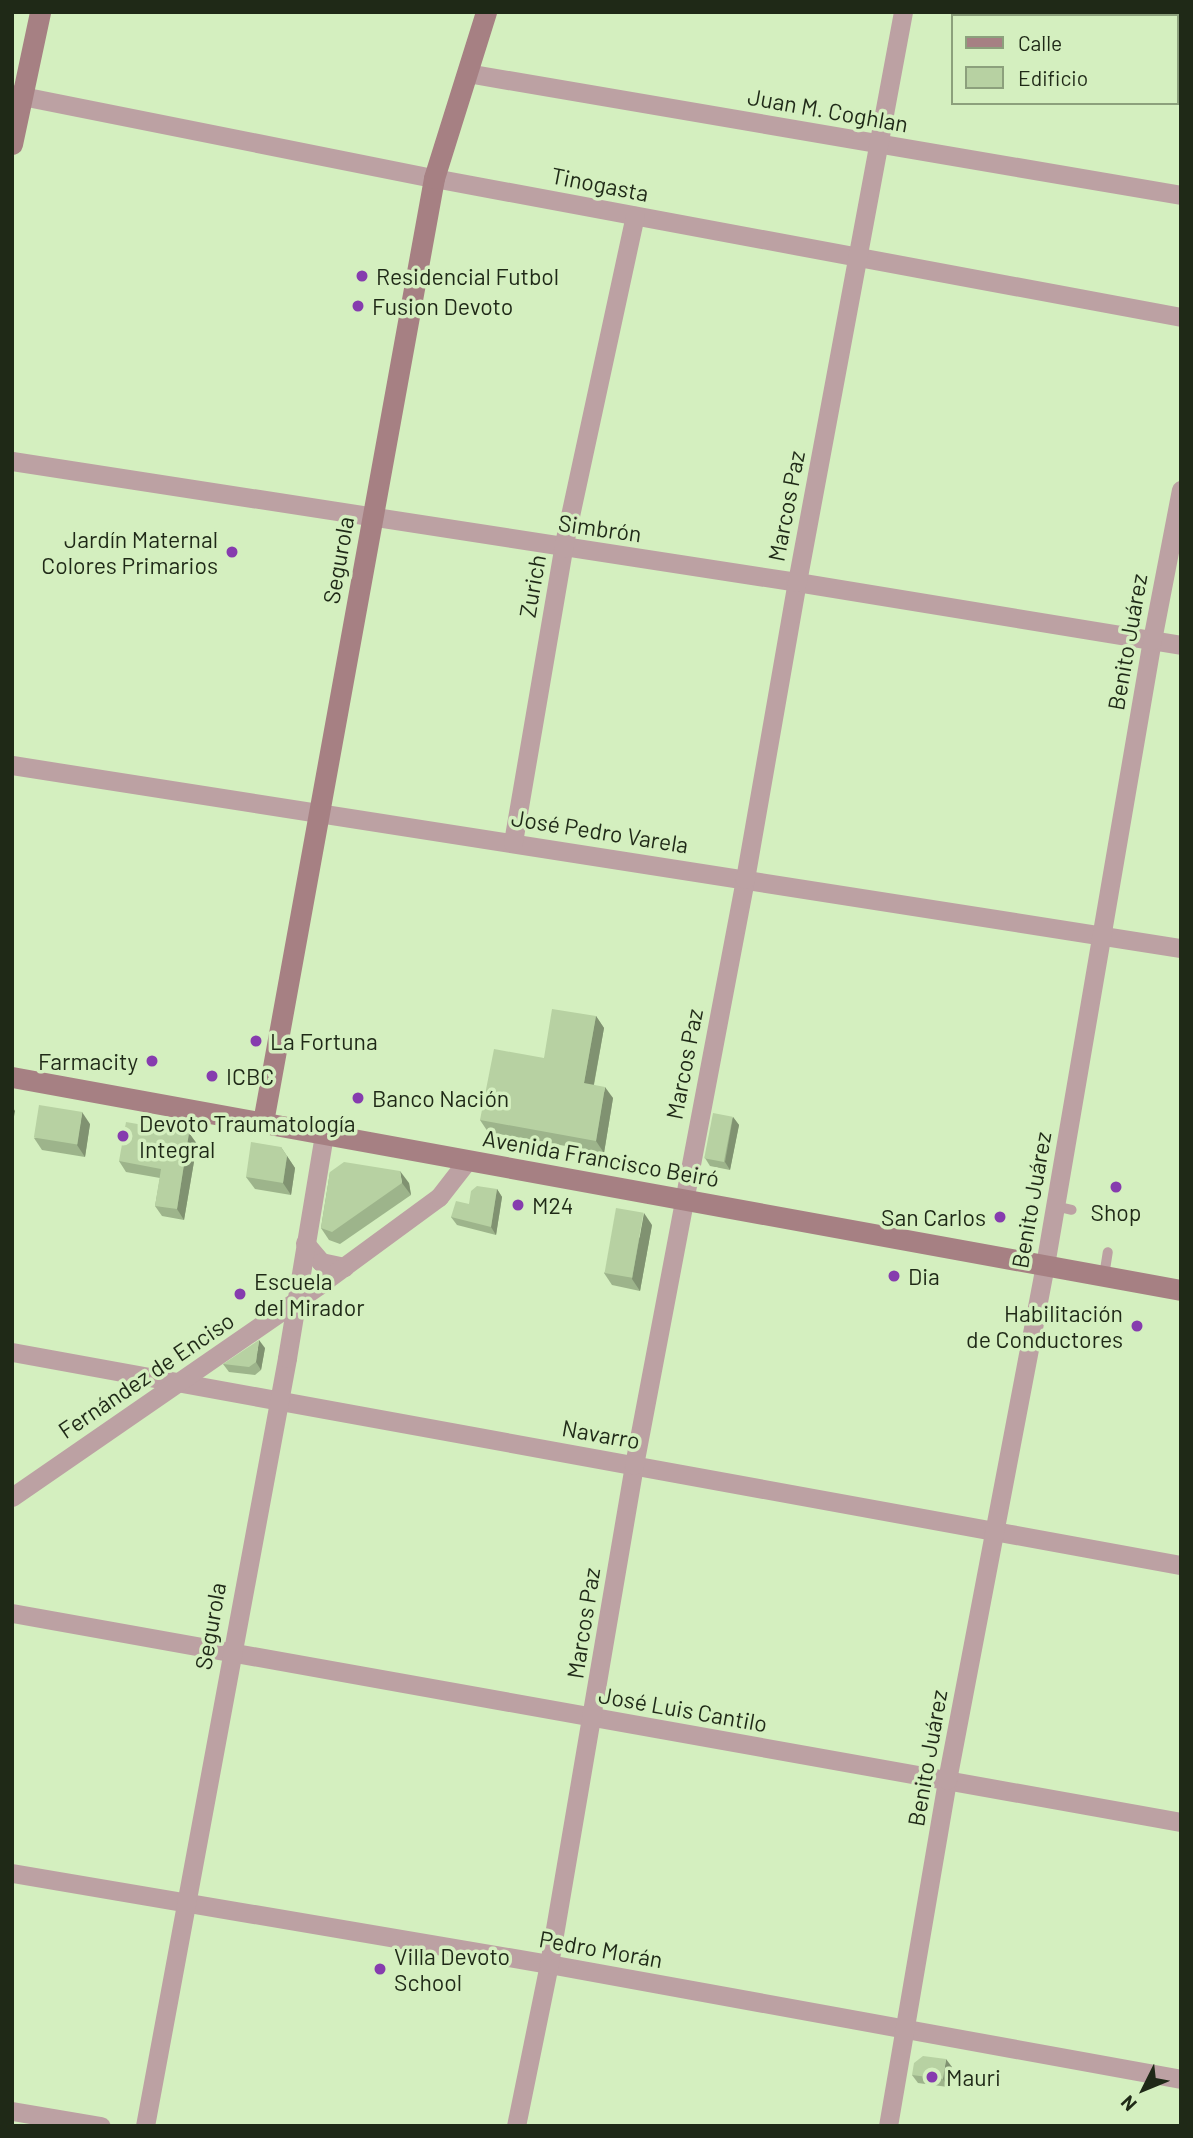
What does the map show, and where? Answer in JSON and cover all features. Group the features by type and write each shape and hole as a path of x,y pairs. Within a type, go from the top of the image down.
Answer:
{"street":[{"path":"12,144 17,95 40,12"},
{"name":"Segurola","path":"263,1122 434,178 486,12"},
{"name":"Marcos Paz","path":"516,2126 549,1964 634,1465 745,878 903,12"},
{"name":"Juan M. Coghlan","path":"467,73 1181,195"},
{"name":"Tinogasta","path":"17,95 434,178 1181,317"},
{"name":"Zurich","path":"513,842 563,548 635,216"},
{"name":"Simbrón","path":"12,461 797,582 1181,645"},
{"name":"Benito Juárez","path":"888,2126 907,2028 947,1780 1045,1265 1064,1208 1101,934 1181,489"},
{"name":"José Pedro Varela","path":"12,765 1181,948"},
{"name":"Avenida Francisco Beiró","path":"12,1077 1181,1290"},
{"name":"Segurola","path":"145,2126 324,1135"},
{"name":"Fernández de Enciso","path":"12,1497 344,1268 439,1197 467,1161"},
{"path":"305,1243 321,1262 344,1268"},
{"name":"Navarro","path":"12,1352 1181,1565"},
{"name":"José Luis Cantilo","path":"12,1613 1181,1822"},
{"name":"Pedro Morán","path":"12,1873 549,1964 1181,2079"},
{"path":"12,2112 101,2126"}],"lane":[{"path":"1104,1276 1108,1252"}],"building":[{"path":"552,1009 596,1016 584,1083 605,1087 596,1141 480,1120 494,1049 544,1058"},
{"path":"39,1105 82,1112 77,1144 34,1138"},
{"path":"713,1113 733,1117 724,1162 704,1158"},
{"path":"126,1122 189,1133 177,1209 155,1206 161,1169 119,1161"},
{"path":"251,1142 281,1147 287,1156 283,1183 246,1177"},
{"path":"344,1162 400,1171 402,1183 332,1232 321,1228 330,1172"},
{"path":"477,1186 497,1189 491,1227 451,1217 456,1201 469,1204 471,1191"},
{"path":"616,1208 644,1213 632,1278 605,1273"},
{"path":"259,1340 256,1362 249,1367 223,1364"},
{"path":"923,2056 946,2059 943,2079 912,2075 914,2063"}],"place":[{"name":"Residencial Futbol","path":"362,276"},
{"name":"Fusion Devoto","path":"358,306"},
{"name":"Jardín Maternal Colores Primarios","path":"232,552"},
{"name":"La Fortuna","path":"256,1041"},
{"name":"Farmacity","path":"152,1061"},
{"name":"ICBC","path":"212,1076"},
{"name":"Banco Nación","path":"358,1098"},
{"name":"Devoto Traumatología Integral","path":"123,1136"},
{"name":"Shop","path":"1116,1187"},
{"name":"M24","path":"518,1205"},
{"name":"San Carlos","path":"1000,1217"},
{"name":"Dia","path":"894,1276"},
{"name":"Escuela del Mirador","path":"240,1294"},
{"name":"Habilitación de Conductores","path":"1137,1326"},
{"name":"Villa Devoto School","path":"380,1969"},
{"name":"Mauri","path":"932,2077"}]}
